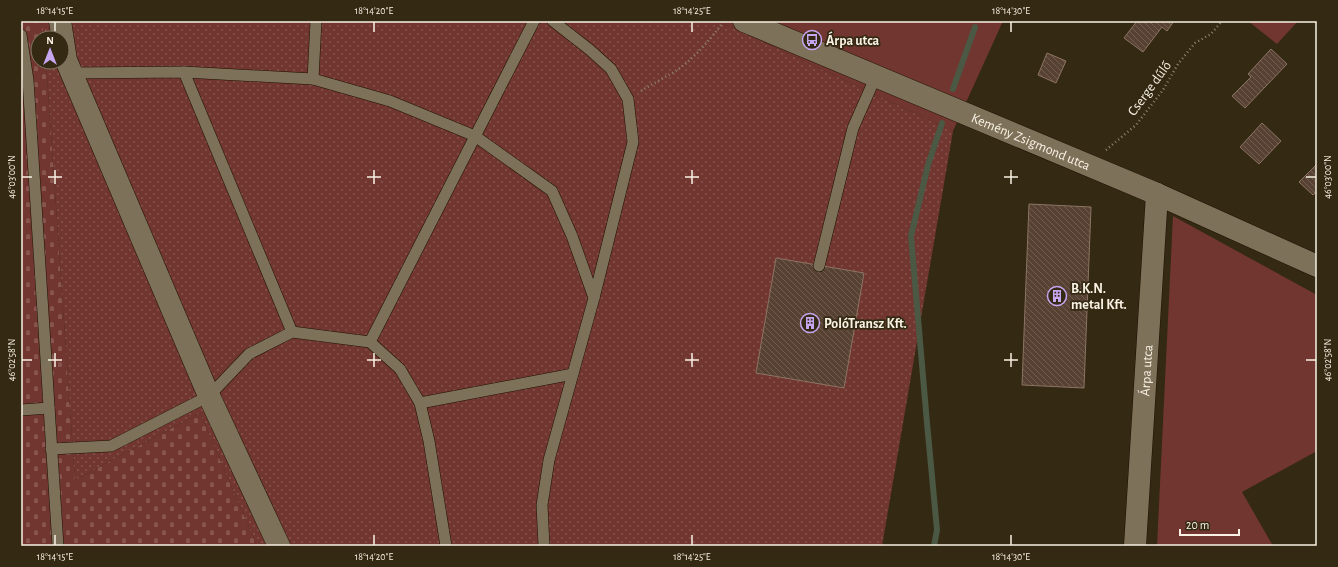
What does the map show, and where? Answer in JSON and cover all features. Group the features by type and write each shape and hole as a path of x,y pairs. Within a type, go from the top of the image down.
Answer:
{"street":[{"path":"60,21 66,60 210,396 279,546"},
{"name":"Kemény Zsigmond utca","path":"744,21 1157,194 1317,266"},
{"name":"Árpa utca","path":"1135,546 1157,194"}],"lane":[{"path":"312,79 316,21"},
{"path":"370,342 534,21"},
{"path":"544,546 542,505 549,460 594,298 632,142 628,99 611,69 590,50 553,21"},
{"path":"21,35 58,546"},
{"path":"72,73 184,72 312,79 390,101 475,136 552,191 572,236 594,298"},
{"path":"184,72 292,332"},
{"path":"819,266 853,128 876,76"},
{"path":"51,449 111,446 210,396 249,354 292,332 370,342 400,369 420,403 429,441 446,546"},
{"path":"420,403 573,374"},
{"path":"21,410 49,408"}],"path":[{"path":"628,99 685,64 709,40 724,21"},
{"name":"Cserge dűlő","path":"1089,165 1136,125 1163,90 1178,64 1195,43 1211,34 1222,21"}],"green space":[{"path":"21,21 42,21 43,30 30,30 30,70 47,70 75,480 200,413 257,546 21,546"},
{"path":"42,21 718,21 953,131 882,546 257,546 200,413 75,480 47,70 70,70 70,30 43,30"},
{"path":"718,21 1003,21 953,131"},
{"path":"1248,21 1298,21 1277,44"},
{"path":"1173,216 1317,295 1317,451 1242,492 1273,546 1157,546"}],"building":[{"path":"1137,21 1174,21 1167,31 1162,27 1143,52 1124,38"},
{"path":"1271,49 1287,64 1245,108 1232,96 1251,77 1248,74"},
{"path":"1047,53 1066,61 1056,83 1038,75"},
{"path":"1262,123 1281,141 1259,164 1240,147"},
{"path":"1317,164 1317,191 1313,195 1299,182"},
{"name":"B.K.N. metal Kft.","path":"1029,204 1091,207 1084,388 1022,385"},
{"name":"PolóTransz Kft.","path":"776,258 864,273 844,388 756,373"}],"waterway":[{"path":"953,89 975,27"},
{"path":"934,546 937,530 911,236 928,165 942,123"}],"place":[{"name":"Árpa utca","path":"812,40"},
{"name":"B.K.N. metal Kft.","path":"1057,296"},
{"name":"PolóTransz Kft.","path":"810,323"}]}
